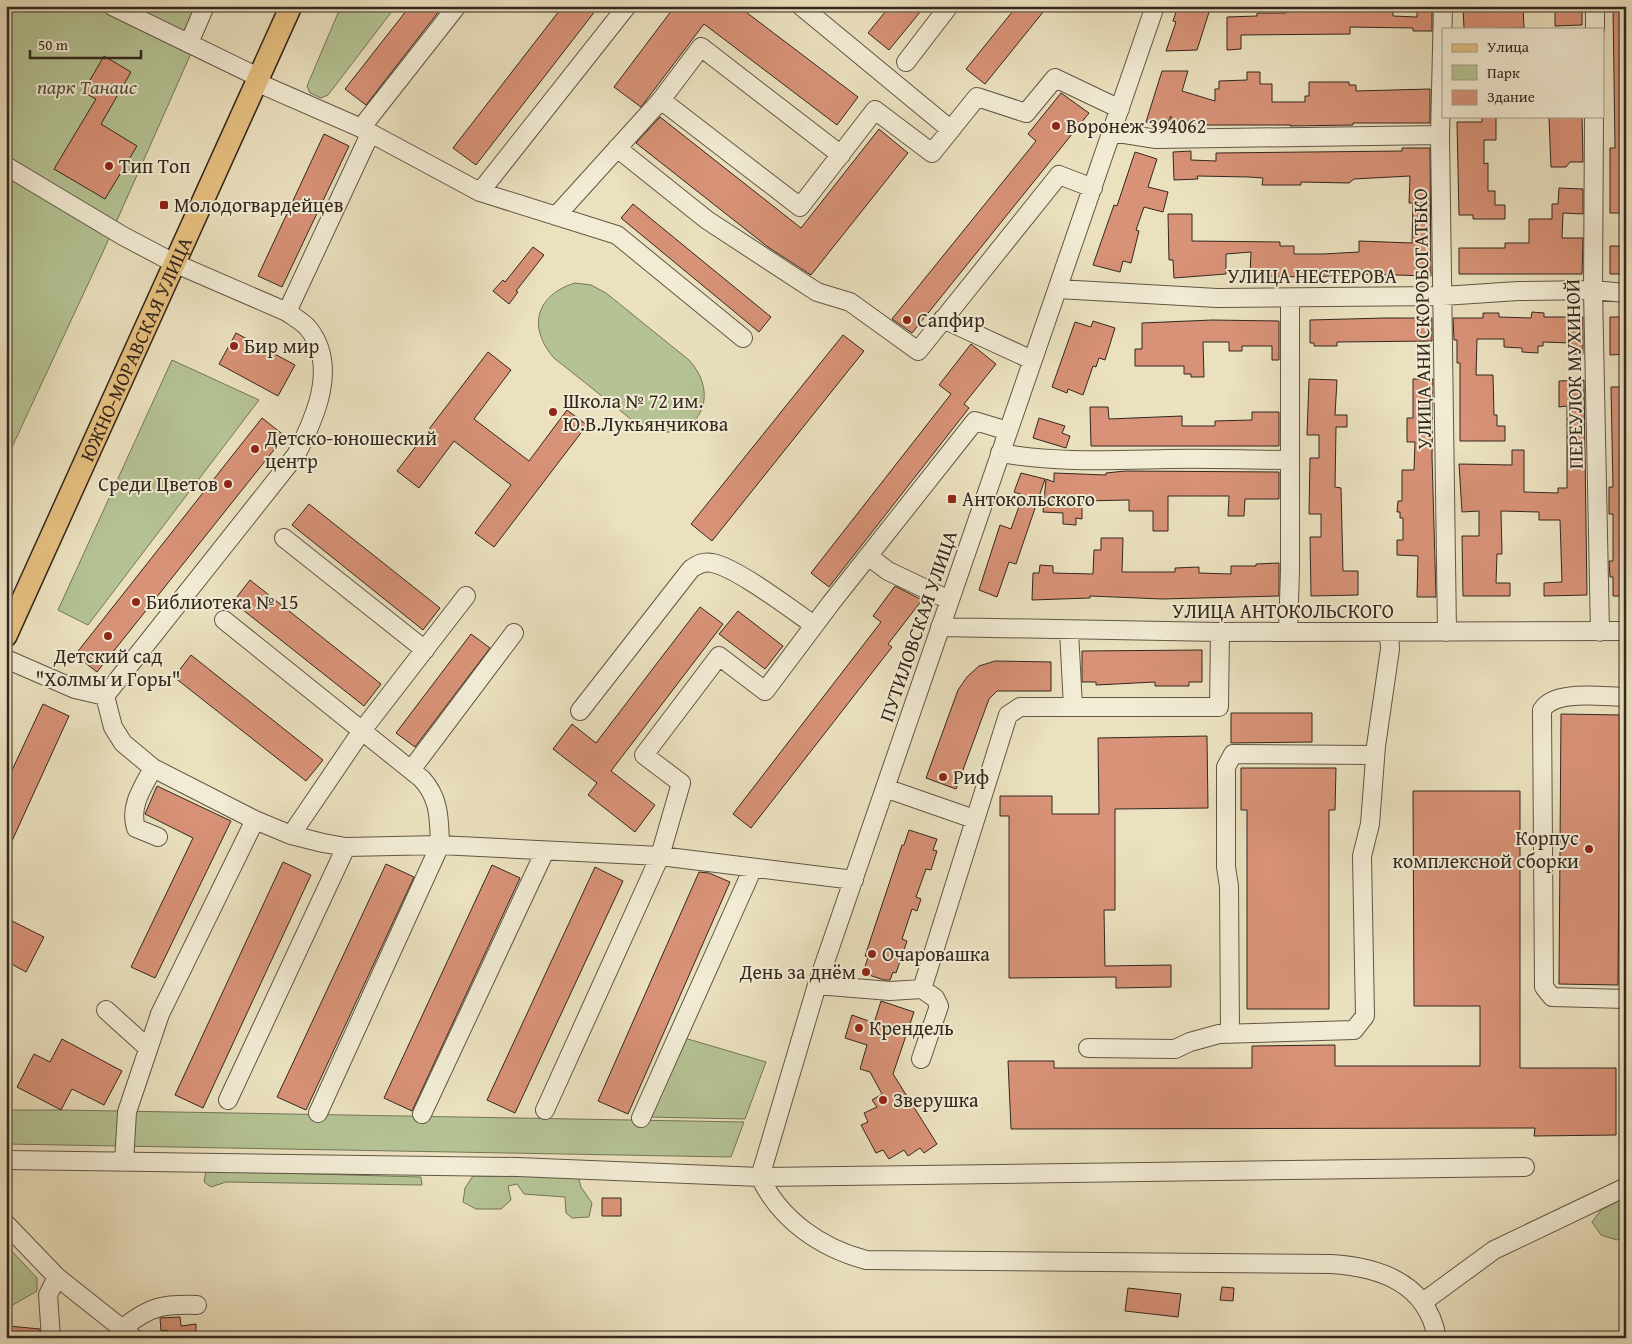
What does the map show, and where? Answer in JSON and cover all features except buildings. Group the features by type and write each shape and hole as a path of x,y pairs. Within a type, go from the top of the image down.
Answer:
{"main road":[{"name":"ЮЖНО-МОРАВСКАЯ УЛИЦА","path":"6,636 291,6"}],"street":[{"path":"112,6 366,131 480,192 618,235 743,338"},
{"path":"189,43 205,6"},
{"path":"287,312 366,131 457,6"},
{"path":"480,192 627,6"},
{"path":"801,6 951,130"},
{"path":"906,62 949,6"},
{"name":"ПУТИЛОВСКАЯ УЛИЦА","path":"760,1177 818,985 1155,6"},
{"name":"УЛИЦА АНИ СКОРОБОГАТЬКО","path":"1442,28 1443,6"},
{"path":"1595,6 1595,28"},
{"path":"556,216 661,100 701,47 841,155"},
{"name":"УЛИЦА АНИ СКОРОБОГАТЬКО","path":"1442,49 1440,135 1447,632"},
{"path":"661,100 800,208 875,110 932,153 977,97 1026,113 1056,78 1120,109"},
{"name":"ПЕРЕУЛОК МУХИНОЙ","path":"1594,118 1593,290 1600,632"},
{"path":"1112,132 1156,139 1440,135"},
{"path":"616,148 707,220 817,292 850,302 918,351 1059,175 1093,188"},
{"path":"6,166 122,236 174,263 287,312 308,328 320,348 323,378 313,421 296,455 105,696"},
{"name":"УЛИЦА НЕСТЕРОВА","path":"1058,289 1216,298 1290,299 1443,296 1518,291 1593,290 1626,293"},
{"path":"1288,631 1290,571 1288,460 1290,299"},
{"path":"943,319 1032,360"},
{"path":"546,1110 660,856 681,783 644,755 720,656 765,691 814,625 975,421 1008,431"},
{"path":"1000,453 1068,461 1288,460"},
{"path":"284,538 425,650"},
{"path":"868,556 888,571 949,600"},
{"path":"580,711 691,569 700,563 712,563 732,570 814,625"},
{"path":"291,835 361,732 466,596"},
{"path":"224,620 361,732 411,770 433,790 439,816 440,845 318,1113"},
{"name":"УЛИЦА АНТОКОЛЬСКОГО","path":"940,627 1069,631 1389,633 1626,631"},
{"path":"1069,631 1073,707"},
{"path":"922,989 1008,715 1020,707 1219,707 1220,632"},
{"path":"411,770 514,633"},
{"path":"1088,1048 1175,1049 1190,1042 1219,1034 1354,1030 1365,1016 1362,856 1370,824 1375,755 1390,648 1389,633"},
{"path":"6,660 75,689 105,696"},
{"path":"105,696 113,728 123,743 153,768 255,820 291,835 346,847 440,845 660,856 854,880"},
{"path":"1626,697 1559,697 1547,702 1542,710 1544,988 1552,997 1626,999"},
{"path":"1230,1034 1226,767 1233,754 1375,755"},
{"path":"153,768 134,806 132,816 136,828 158,837"},
{"path":"885,788 974,819"},
{"path":"124,1162 127,1112 160,1014 255,820"},
{"path":"228,1100 346,847"},
{"path":"422,1114 545,851"},
{"path":"641,1118 753,868"},
{"path":"818,985 890,991 922,989 935,998 939,1006 921,1059"},
{"path":"106,1010 148,1048"},
{"path":"6,1160 518,1167 760,1177 1525,1167"},
{"path":"760,1177 774,1202 799,1227 824,1244 849,1256 866,1260 1331,1264 1358,1266 1378,1271 1397,1280 1423,1302 1432,1318 1437,1338"},
{"path":"1423,1302 1494,1250 1626,1187"},
{"path":"6,1224 57,1277 129,1333 149,1309 167,1304 197,1305"},
{"path":"51,1338 48,1295 57,1277"}],"green space":[{"name":"парк Танаис","path":"6,6 212,6 102,254 6,460"},
{"path":"341,6 396,6 328,95 321,98 310,93 307,86"},
{"path":"575,283 591,285 606,293 689,360 700,376 704,392 703,406 696,418 686,427 672,432 655,431 637,424 554,358 540,335 538,324 540,313 551,295"},
{"path":"172,360 259,400 88,625 58,610"},
{"path":"681,1037 766,1062 745,1119 646,1117"},
{"path":"6,1110 744,1122 731,1157 6,1144"},
{"path":"206,1171 421,1177 422,1185 226,1182 211,1187 204,1182"},
{"path":"473,1176 578,1176 581,1187 592,1203 589,1217 572,1218 566,1213 565,1197 524,1194 517,1184 508,1186 511,1200 501,1209 476,1209 463,1202 465,1188"},
{"path":"1622,1199 1626,1199 1626,1235 1617,1240 1601,1235 1592,1222 1601,1210"},
{"path":"6,1245 37,1278 37,1291 6,1309"}],"place":[{"name":"Воронеж 394062","path":"1056,126"},
{"name":"Тип Топ","path":"109,166"},
{"name":"Молодогвардейцев","path":"164,205"},
{"name":"Сапфир","path":"907,320"},
{"name":"Бир мир","path":"234,346"},
{"name":"Школа № 72 им. Ю.В.Лукьянчикова","path":"553,412"},
{"name":"Детско-юношеский центр","path":"255,449"},
{"name":"Среди Цветов","path":"228,484"},
{"name":"Антокольского","path":"952,499"},
{"name":"Библиотека № 15","path":"136,602"},
{"name":"Детский сад \"Холмы и Горы\"","path":"108,636"},
{"name":"Риф","path":"943,777"},
{"name":"Корпус комплексной сборки","path":"1589,849"},
{"name":"Очаровашка","path":"872,954"},
{"name":"День за днём","path":"866,972"},
{"name":"Крендель","path":"859,1028"},
{"name":"Зверушка","path":"883,1100"}]}
